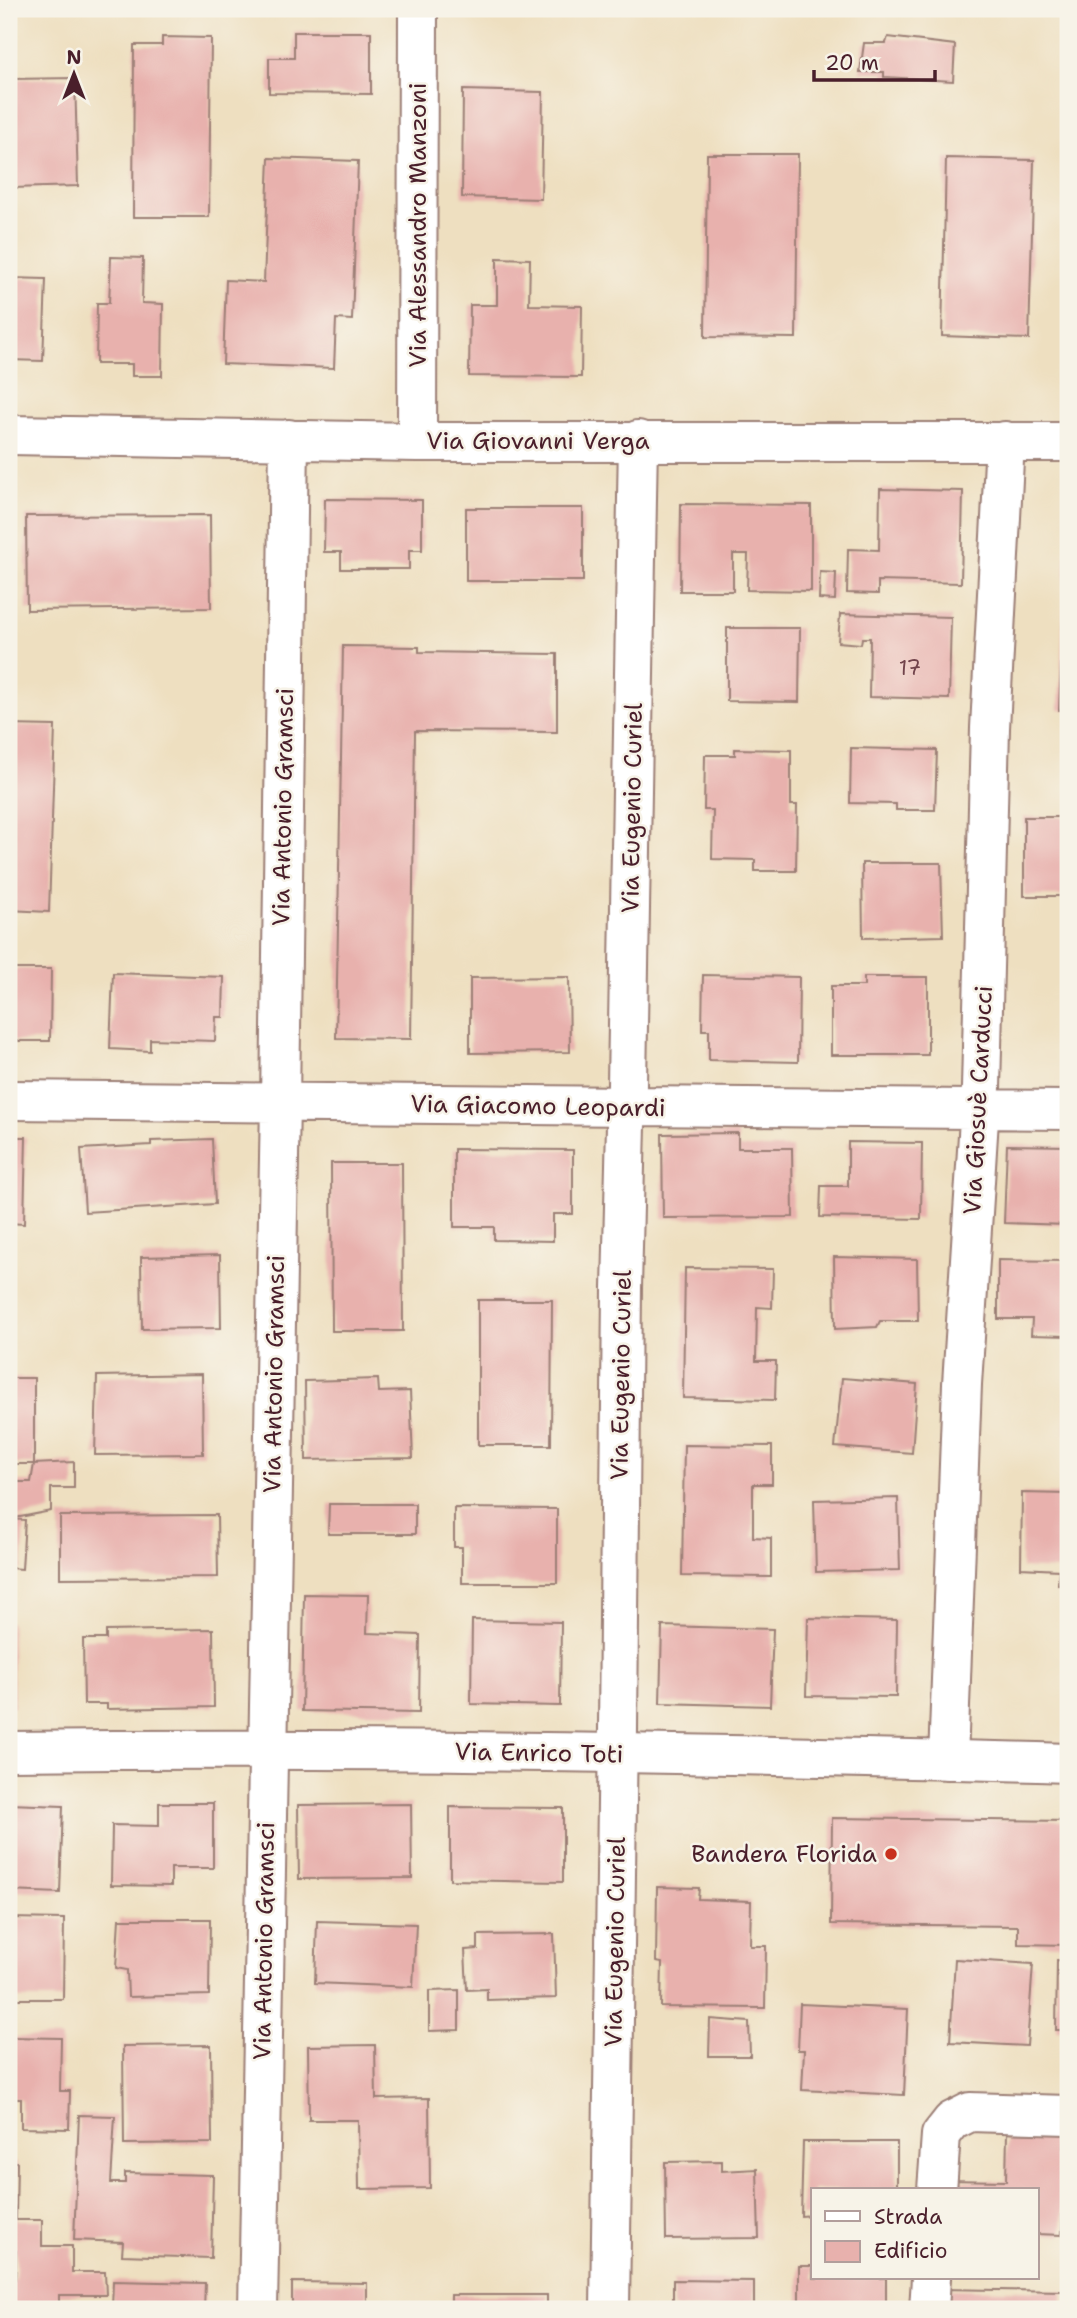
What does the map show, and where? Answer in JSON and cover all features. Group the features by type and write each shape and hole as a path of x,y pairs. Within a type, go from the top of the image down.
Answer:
{"street":[{"name":"Via Alessandro Manzoni","path":"417,442 418,9"},
{"name":"Via Giovanni Verga","path":"9,435 417,442 1068,442"},
{"name":"Via Antonio Gramsci","path":"258,2309 289,439"},
{"name":"Via Eugenio Curiel","path":"610,2309 622,1288 638,440"},
{"name":"Via Giosuè Carducci","path":"948,1760 962,1384 980,1109 989,728 1005,441"},
{"name":"Via Giacomo Leopardi","path":"9,1100 1068,1110"},
{"name":"Via Enrico Toti","path":"9,1751 268,1750 1068,1763"},
{"path":"937,2188 941,2135 952,2121 970,2112 1068,2115"},
{"path":"929,2309 931,2280"}],"building":[{"path":"294,32 371,32 371,94 269,93 269,58 294,58"},
{"path":"162,37 211,38 209,217 133,217 134,45 162,45"},
{"path":"888,37 955,45 953,81 884,77 884,72 860,72 864,43 886,43"},
{"path":"75,78 78,186 12,188 10,79"},
{"path":"463,90 543,92 541,199 462,197"},
{"path":"707,154 798,154 796,338 705,337"},
{"path":"269,158 358,161 352,320 336,319 334,368 223,364 226,280 264,282"},
{"path":"946,158 1034,160 1029,339 942,336"},
{"path":"111,257 143,258 142,303 163,304 162,376 132,376 132,364 96,364 97,303 109,303"},
{"path":"497,258 530,259 529,305 582,306 581,377 469,376 470,305 497,305"},
{"path":"9,278 46,279 43,361 9,360"},
{"path":"880,489 963,491 961,583 878,581 878,594 847,593 848,549 879,550"},
{"path":"325,499 422,500 422,550 409,550 409,569 341,569 341,552 324,552"},
{"path":"681,504 811,505 811,591 747,590 748,554 733,554 733,591 680,591"},
{"path":"466,508 583,508 583,581 466,581"},
{"path":"210,515 211,608 27,610 26,516"},
{"path":"1066,554 1068,710 1059,710"},
{"path":"820,572 836,573 835,600 819,599"},
{"path":"840,614 951,617 949,699 869,697 870,638 862,638 861,644 838,642"},
{"path":"727,628 800,628 799,702 727,701"},
{"path":"343,646 419,647 419,652 557,654 557,732 415,731 411,1039 336,1038"},
{"path":"9,725 55,726 49,912 9,910"},
{"path":"851,748 937,750 935,810 896,810 896,804 850,803"},
{"path":"735,749 791,750 791,805 797,805 796,871 755,871 755,860 712,859 713,810 704,810 705,755 735,755"},
{"path":"1024,817 1068,817 1068,896 1024,896"},
{"path":"862,863 941,863 943,936 863,938"},
{"path":"9,969 51,969 50,1041 9,1041"},
{"path":"113,973 224,977 223,1017 216,1017 215,1041 150,1039 150,1051 110,1049"},
{"path":"703,975 799,977 798,1062 709,1060 709,1030 702,1030"},
{"path":"569,977 570,1052 470,1053 470,978"},
{"path":"864,977 928,977 928,1055 831,1055 831,986 864,986"},
{"path":"738,1133 738,1148 792,1148 793,1217 663,1218 662,1134"},
{"path":"9,1137 26,1137 24,1224 9,1223"},
{"path":"212,1139 215,1204 85,1212 81,1149 151,1145 151,1141"},
{"path":"848,1142 922,1143 921,1219 820,1217 821,1186 848,1186"},
{"path":"1007,1145 1068,1146 1068,1225 1004,1223"},
{"path":"454,1149 573,1150 573,1214 553,1214 553,1241 494,1240 494,1227 454,1227"},
{"path":"331,1163 402,1163 403,1331 332,1331"},
{"path":"220,1255 221,1328 142,1329 141,1257"},
{"path":"834,1257 917,1259 918,1321 880,1321 877,1327 835,1329"},
{"path":"998,1260 1068,1261 1068,1336 1031,1335 1032,1319 998,1319"},
{"path":"685,1268 773,1269 772,1308 757,1307 756,1361 776,1361 775,1400 683,1398"},
{"path":"478,1300 552,1300 551,1445 478,1445"},
{"path":"202,1374 203,1454 95,1455 97,1376"},
{"path":"9,1378 34,1378 34,1464 9,1464"},
{"path":"842,1378 917,1384 912,1453 835,1447"},
{"path":"378,1379 379,1392 410,1391 413,1458 306,1460 305,1381"},
{"path":"1068,1382 1068,1433 1065,1433"},
{"path":"684,1445 772,1446 772,1484 753,1484 753,1537 771,1538 771,1577 682,1576"},
{"path":"74,1462 74,1488 51,1488 51,1511 10,1519 10,1482 31,1482 34,1464"},
{"path":"1022,1493 1068,1494 1068,1585 1058,1584 1059,1570 1021,1568"},
{"path":"898,1498 900,1570 816,1572 814,1500"},
{"path":"329,1504 415,1504 415,1534 328,1534"},
{"path":"454,1508 557,1509 557,1583 462,1583 462,1547 454,1547"},
{"path":"217,1515 218,1577 60,1578 60,1516"},
{"path":"9,1519 25,1520 22,1569 9,1568"},
{"path":"304,1594 368,1595 367,1633 420,1635 419,1713 302,1711"},
{"path":"808,1618 897,1620 896,1697 806,1696"},
{"path":"472,1620 561,1622 560,1706 471,1704"},
{"path":"11,1622 14,1707 9,1707"},
{"path":"662,1626 773,1629 770,1706 660,1703"},
{"path":"213,1629 214,1707 107,1709 107,1704 84,1704 83,1639 106,1639 106,1631"},
{"path":"159,1803 213,1803 213,1868 171,1868 171,1886 111,1885 112,1825 159,1826"},
{"path":"9,1804 63,1806 60,1893 9,1891"},
{"path":"411,1804 412,1878 299,1879 298,1805"},
{"path":"450,1807 563,1808 563,1882 450,1880"},
{"path":"832,1818 1068,1821 1068,1945 1018,1944 1018,1926 831,1924"},
{"path":"657,1887 699,1888 698,1899 751,1901 750,1946 766,1946 765,2008 661,2007 662,1963 656,1962"},
{"path":"9,1918 64,1919 63,1999 9,1999"},
{"path":"119,1919 210,1919 209,1995 128,1997 127,1970 116,1968"},
{"path":"317,1921 416,1924 413,1987 315,1983"},
{"path":"554,1934 556,1998 487,2000 487,1989 467,1990 465,1950 478,1949 478,1935"},
{"path":"955,1959 1033,1964 1027,2046 950,2042"},
{"path":"1057,1960 1068,1961 1068,2030 1056,2030"},
{"path":"459,1990 459,2030 429,2031 429,1991"},
{"path":"800,2004 908,2009 904,2095 802,2090 804,2050 798,2050"},
{"path":"710,2019 749,2022 750,2056 709,2056"},
{"path":"9,2037 61,2038 60,2091 70,2091 69,2129 21,2128 21,2099 9,2099"},
{"path":"211,2045 212,2143 124,2144 123,2046"},
{"path":"375,2045 376,2099 429,2098 430,2188 359,2189 358,2120 309,2120 308,2046"},
{"path":"79,2115 115,2116 111,2183 125,2183 125,2173 213,2175 211,2258 122,2255 123,2242 74,2240"},
{"path":"1007,2133 1065,2134 1068,2196 1063,2196 1062,2235 1038,2234 1038,2188 945,2188 946,2180 1006,2181"},
{"path":"803,2142 897,2142 897,2188 811,2188 811,2215 801,2216"},
{"path":"722,2161 722,2171 757,2169 759,2238 666,2239 665,2162"},
{"path":"9,2162 17,2162 16,2220 42,2220 42,2246 72,2246 72,2272 105,2272 106,2295 59,2295 59,2309 9,2309 9,2279 15,2279 16,2251 9,2251"},
{"path":"799,2266 811,2266 811,2280 886,2280 886,2309 799,2309"},
{"path":"673,2280 754,2281 754,2309 673,2309"},
{"path":"113,2281 205,2283 204,2309 112,2309"},
{"path":"292,2282 367,2283 367,2309 292,2309"},
{"path":"941,2289 1063,2291 1063,2309 940,2309"},
{"path":"451,2295 547,2295 547,2309 451,2309"}],"place":[{"name":"Bandera Florida","path":"891,1854"}]}
